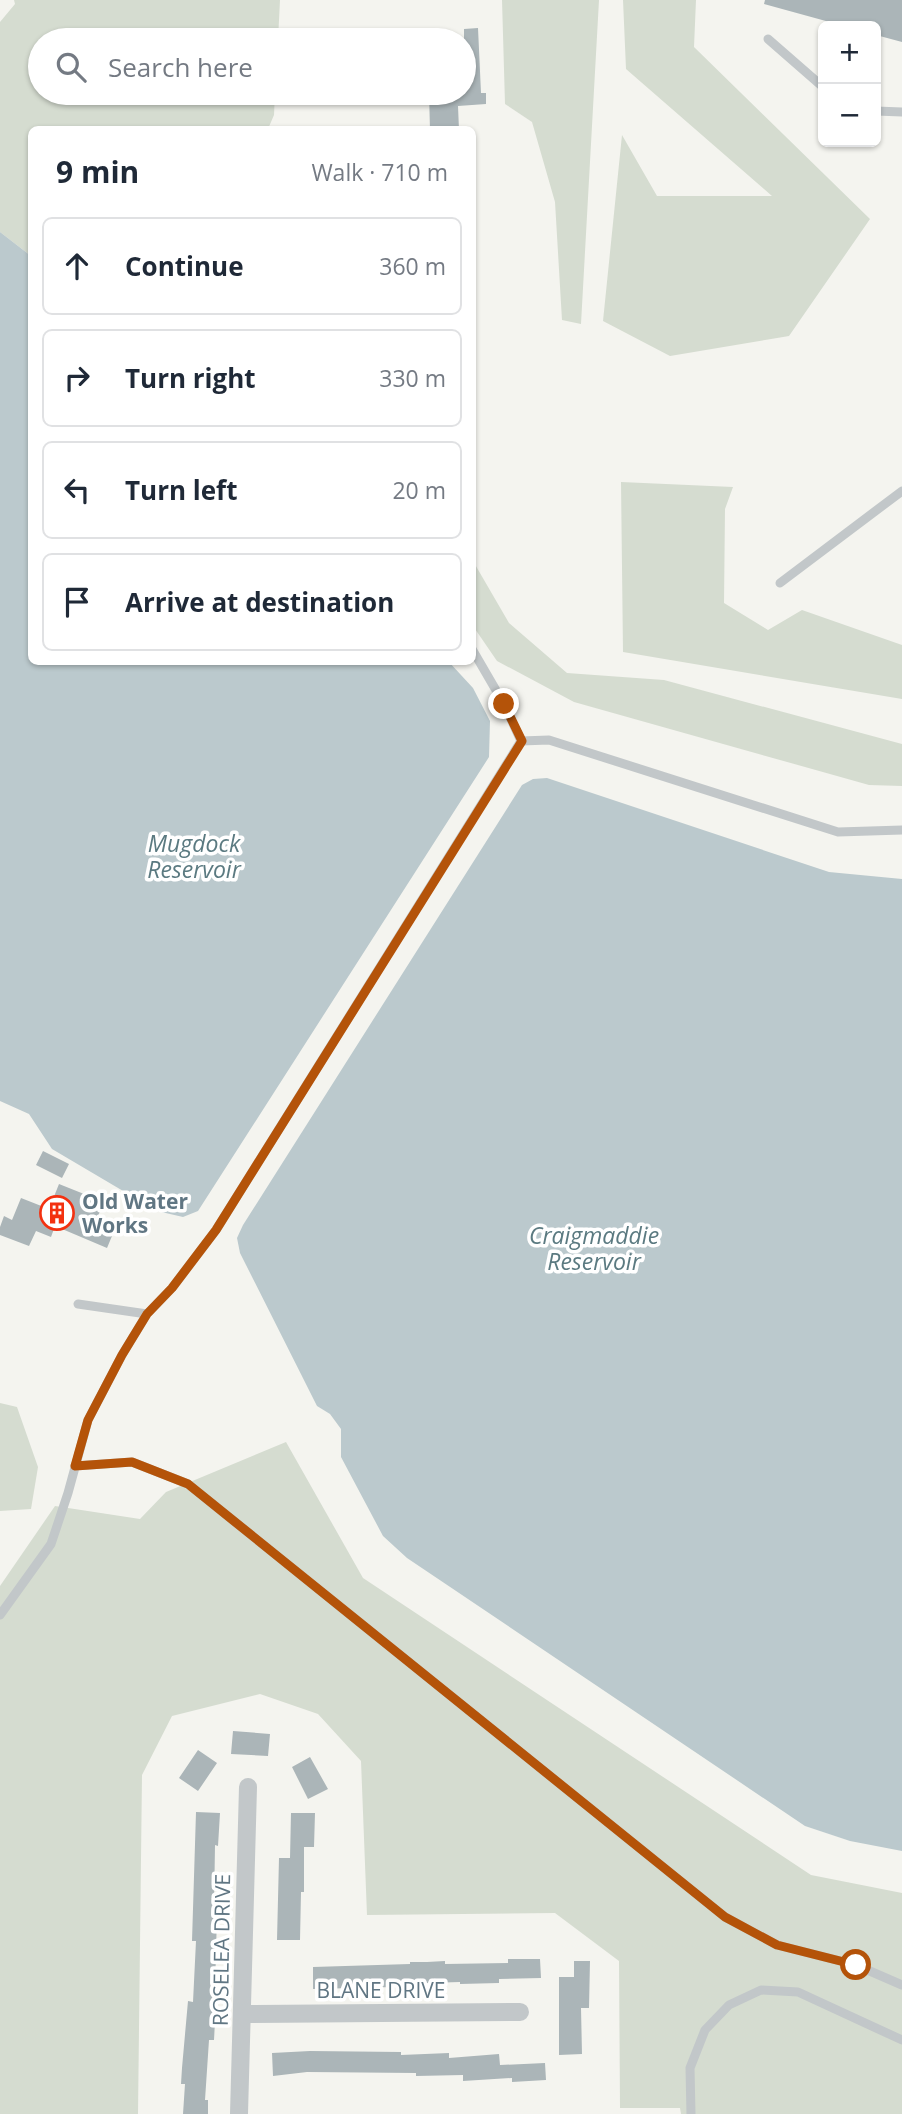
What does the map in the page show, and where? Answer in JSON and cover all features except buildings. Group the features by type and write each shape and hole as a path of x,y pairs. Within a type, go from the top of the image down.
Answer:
{"street":[{"name":"ROSELEA DRIVE","path":"239,2114 248,1787"},
{"name":"BLANE DRIVE","path":"243,2014 520,2012"}],"lane":[{"path":"768,39 820,84"},
{"path":"881,111 902,113"},
{"path":"780,583 902,491"},
{"path":"476,656 522,741"},
{"path":"522,741 549,740 838,832 902,830"},
{"path":"0,1615 51,1544 88,1420 122,1355 147,1314 172,1288 216,1230 522,741"},
{"path":"78,1304 147,1314"},
{"path":"75,1466 132,1462 188,1484 725,1917 777,1945 856,1965 902,1985"},
{"path":"691,2114 690,2068 705,2030 729,2005 761,1990 798,1992 902,2040"}],"shaded area":[{"path":"14,0 280,0 279,28 28,28 28,105 274,105 269,126 28,126 28,254 0,232 0,22 15,4"},
{"path":"502,0 599,0 581,324 562,320 555,202 532,122 505,104"},
{"path":"623,0 696,0 694,47 870,219 789,336 670,356 603,321 622,135 657,196 772,196 626,69"},
{"path":"621,482 733,487 725,509 724,603 768,630 802,610 902,645 902,699 623,652"},
{"path":"476,566 509,623 567,673 664,680 902,744 902,786 869,785 574,702 497,661 476,630"},
{"path":"0,1403 17,1407 38,1467 31,1509 0,1511"},
{"path":"286,1442 363,1578 811,1875 902,1893 902,2114 681,2114 680,2108 620,2108 619,1961 555,1913 367,1915 361,1761 318,1714 260,1694 172,1716 142,1775 138,2114 0,2114 0,1586 55,1506 140,1519 166,1492"}],"water":[{"name":"Mugdock Reservoir","path":"0,232 28,254 28,665 452,665 473,688 490,721 489,757 198,1211 183,1217 157,1211 52,1149 29,1114 0,1101"},
{"name":"Craigmaddie Reservoir","path":"547,778 829,872 902,879 902,1851 850,1841 805,1826 407,1558 383,1536 341,1457 341,1429 330,1414 317,1406 240,1253 237,1238 243,1225 522,785 533,779"}],"place":[{"name":"Old Water Works","path":"57,1213"}],"route":[{"path":"504,704 522,741 216,1230 172,1288 147,1314 88,1420 75,1466 132,1462 188,1484 725,1917 777,1945 856,1965"}]}
